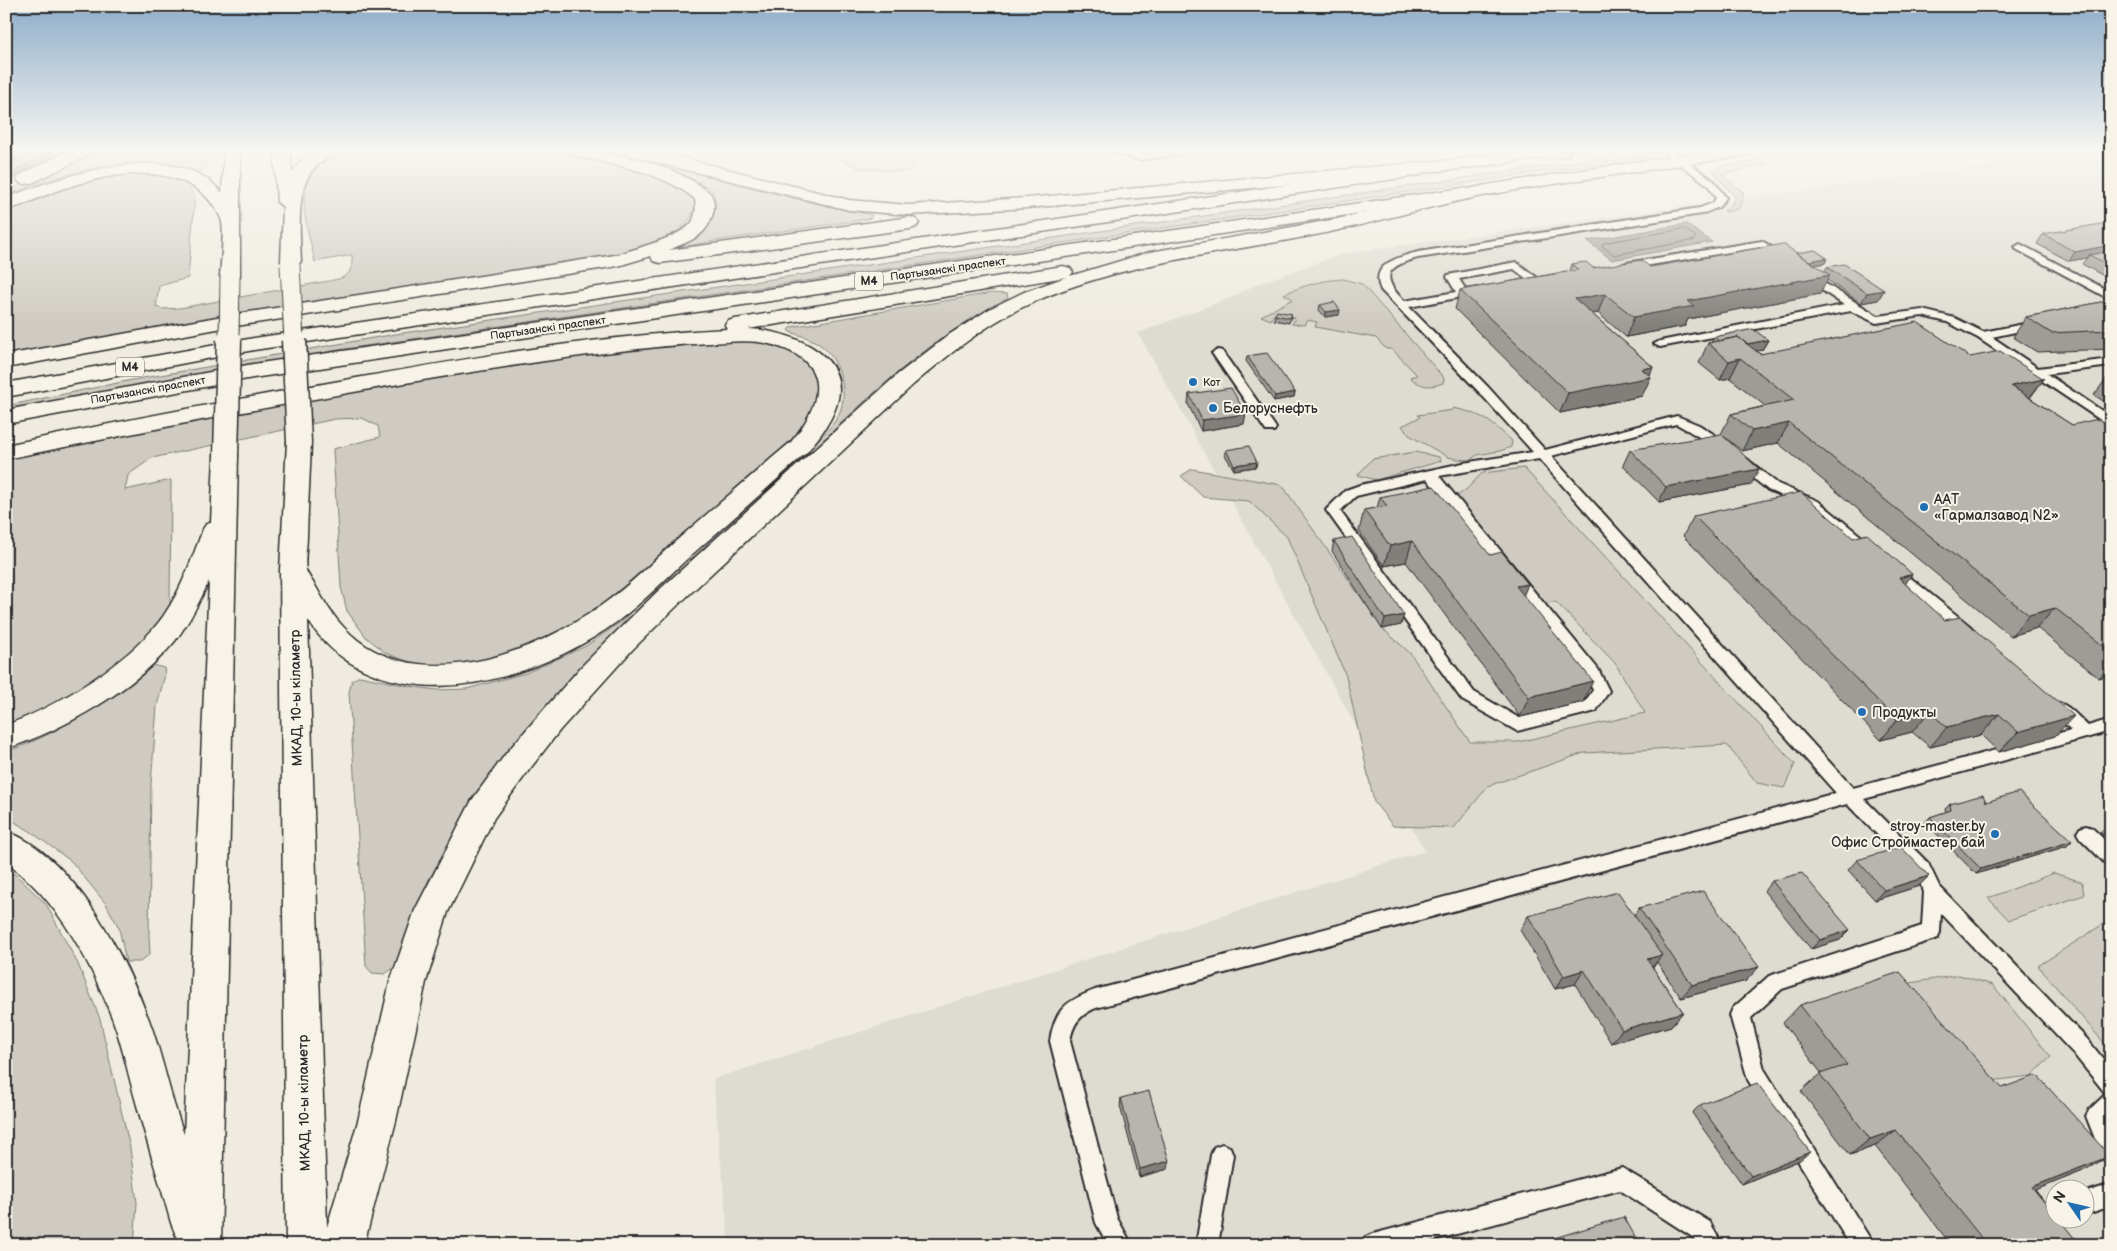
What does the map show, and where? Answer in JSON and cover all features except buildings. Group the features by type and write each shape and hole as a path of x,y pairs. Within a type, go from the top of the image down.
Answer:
{"main road":[{"path":"223,209 230,220"},
{"path":"199,1245 226,456 230,209"},
{"name":"МКАД, 10-ы кіламетр","path":"287,209 300,442 293,570 306,1245"},
{"path":"291,263 293,209"},
{"path":"486,282 618,260 690,234 700,225 705,209"},
{"path":"904,209 925,209"},
{"path":"6,362 217,323 486,282 937,219 991,209"},
{"name":"Партызанскі праспект","path":"6,390 264,342 1155,209"},
{"name":"Партызанскі праспект","path":"6,417 253,371 1354,209"},
{"path":"6,452 349,385 478,364 621,344 1167,255 1337,225 1403,209"},
{"path":"343,1245 377,1121 408,982 432,910 483,809 518,761 590,676 668,598 906,379 938,353 977,325 1014,304 1078,280 1167,255"},
{"path":"293,570 324,624 345,646 369,663 395,672 426,676 470,673 518,661 564,641 610,612 799,446 812,432 820,419 826,405 829,387 817,359 795,346 777,339 740,335 621,344"},
{"path":"6,737 18,734 60,713 99,689 140,658 165,634 179,612 199,573 223,509"},
{"path":"6,845 17,850 48,876 68,903 104,960 127,1009 199,1245"}],"lane":[{"path":"1706,209 1418,255 1400,260 1387,267 1384,274 1385,288 1400,306 1484,390 1850,796 1922,869 1933,892 2080,1046 2111,1086"},
{"path":"1614,268 1762,244 1853,307 1876,320 1922,313 1951,320 1982,336 2111,422"},
{"path":"2020,247 2111,297"},
{"path":"1464,294 1452,277 1516,264 1540,280 1508,286"},
{"path":"1400,306 1490,289"},
{"path":"1660,344 1853,307"},
{"path":"1982,336 2046,323"},
{"path":"1218,353 1270,428"},
{"path":"2036,372 2111,362"},
{"path":"1430,475 1592,673 1601,691 1590,707 1517,725 1468,696 1333,510 1351,493 1365,488 1463,467 1541,455 1676,420 1710,436 1773,487 1813,504 1980,643"},
{"path":"2048,700 2085,733"},
{"path":"1121,1245 1107,1223 1060,1041 1062,1026 1068,1015 1080,1005 1095,999 2111,726"},
{"path":"2086,833 2111,858"},
{"path":"1863,1245 1755,1073 1740,1015 1776,982 1931,932 1933,892"},
{"path":"2111,1103 2097,1116 2111,1151"},
{"path":"1207,1245 1222,1155"},
{"path":"1373,1245 1622,1179 1702,1230 1711,1245"},
{"path":"2094,1201 2111,1196"}],"shaded area":[{"path":"6,209 194,209 188,278 159,286 156,307 163,309 180,308 330,281 346,276 351,268 352,255 315,262 305,209 694,209 688,221 678,231 649,244 607,256 212,317 6,356"},
{"path":"714,209 844,209 872,215 871,218 855,221 714,241 653,252 706,227 714,215"},
{"path":"1249,209 1290,209 338,350 163,382 6,414 6,406 132,380 396,334"},
{"path":"1664,209 2111,209 2111,1245 729,1245 713,1079 1425,851 1138,333 1232,297 1257,284 1345,253"},
{"path":"1726,209 1735,209 1728,212 1724,211"},
{"path":"1343,279 1362,284 1444,378 1443,383 1425,386 1418,383 1410,377 1417,375 1392,349 1386,349 1376,338 1315,327 1317,322 1307,320 1304,325 1292,324 1295,318 1274,314 1271,320 1261,316 1293,299 1284,294 1312,284"},
{"path":"991,293 1007,294 1008,299 952,331 877,390 762,500 590,682 463,822 428,881 395,967 385,974 372,973 366,966 349,692 352,680 360,676 437,690 466,689 526,673 586,646 631,615 811,447 830,428 836,419 842,405 843,394 840,374 836,364 824,348 810,339 790,332 788,330 791,327"},
{"path":"711,339 772,342 796,354 809,365 815,377 817,389 815,402 809,415 792,439 782,449 609,601 571,628 512,653 463,664 423,665 409,662 386,653 366,637 347,611 341,587 333,449 380,437 378,426 362,418 335,419 152,458 128,475 125,490 171,480 170,609 152,632 112,668 59,702 6,725 6,460 336,393 684,341"},
{"path":"1453,408 1486,419 1512,441 1511,447 1477,455 1470,460 1457,459 1448,457 1409,435 1402,426 1420,417 1418,415 1453,410"},
{"path":"1415,452 1439,457 1441,461 1376,480 1358,475 1372,459"},
{"path":"1524,468 1795,764 1784,788 1757,783 1727,745 1584,753 1488,786 1454,828 1393,826 1374,802 1346,676 1287,537 1249,501 1203,497 1181,476 1192,469 1282,485 1383,629 1410,653 1470,742 1518,742 1645,713 1615,663 1556,602 1527,603 1445,504 1467,489 1482,473"},
{"path":"152,665 164,668 165,674 157,706 151,784 150,954 140,962 126,962 119,928 106,904 72,862 30,831 6,817 6,752 47,735 72,721 126,687"},
{"path":"6,870 16,875 46,904 78,964 100,1019 130,1148 137,1203 134,1245 6,1245"},
{"path":"2054,873 2082,882 2084,895 2009,920 1988,898"},
{"path":"2111,919 2111,1051 2038,966"},
{"path":"1959,975 1993,985 2051,1057 2031,1076 1966,1084 1898,985"}],"water":[{"path":"1686,224 1712,242 1612,260 1587,241"}],"place":[{"name":"Кот","path":"1193,382"},
{"name":"Белоруснефть","path":"1213,408"},
{"name":"ААТ «Гармалзавод N2»","path":"1924,507"},
{"name":"Продукты","path":"1862,712"},
{"name":"stroy-master.by Офис Строймастер бай","path":"1995,834"}]}
